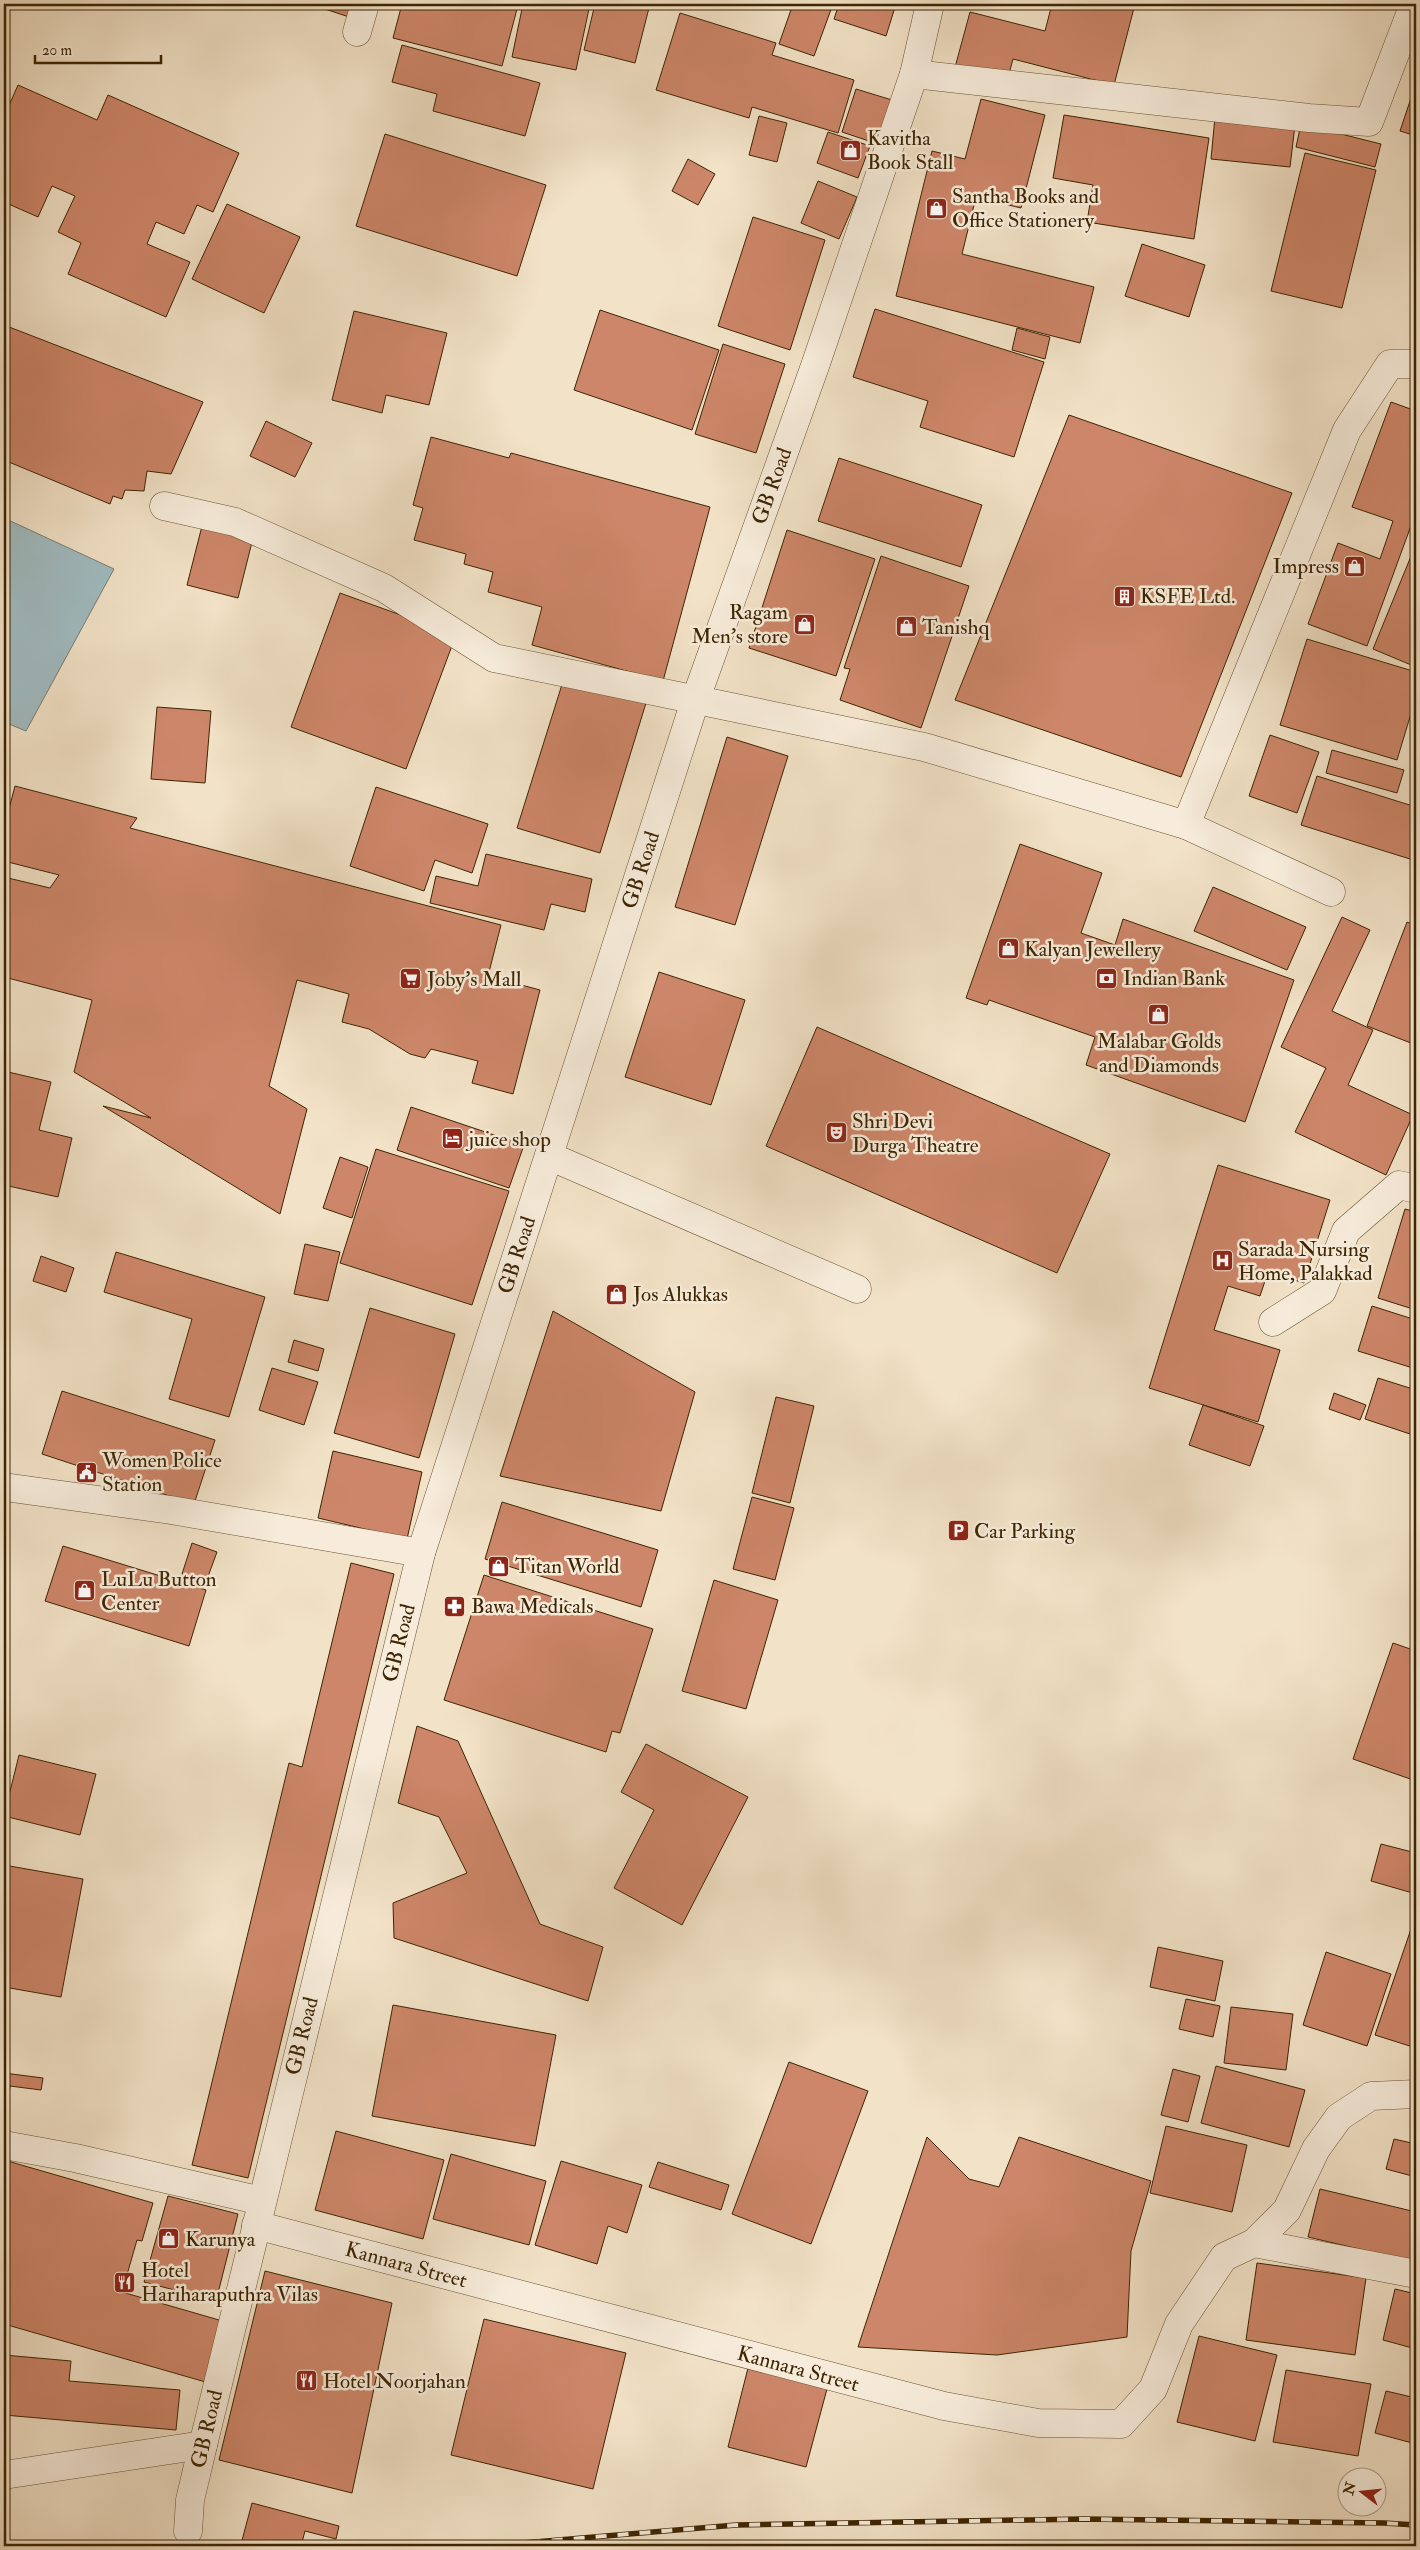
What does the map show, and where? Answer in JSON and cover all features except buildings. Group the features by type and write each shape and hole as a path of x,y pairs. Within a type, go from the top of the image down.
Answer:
{"street":[{"path":"357,32 365,4"},
{"name":"GB Road","path":"188,2531 190,2500 203,2445 421,1553 696,701 811,376 914,74 930,4"},
{"path":"914,74 1309,118 1368,122 1414,4"},
{"path":"1186,825 1347,430 1390,364 1416,364"},
{"path":"164,506 235,522 384,588 494,658 924,747 1186,825 1330,892"},
{"path":"549,1156 857,1289"},
{"path":"1273,1322 1322,1291 1346,1231 1399,1185 1416,1189"},
{"path":"4,1487 172,1510 421,1553"},
{"name":"Kannara Street","path":"4,2145 76,2158 259,2213 831,2378 944,2406 1038,2423 1121,2424 1153,2389 1178,2324 1224,2257 1254,2243 1287,2210 1316,2149 1339,2117 1371,2096 1416,2094"},
{"path":"1254,2243 1416,2274"},
{"path":"4,2475 203,2445"}],"water":[{"path":"4,518 114,569 26,731 4,722"}],"railway":[{"path":"486,2546 736,2525 1083,2519 1416,2525"}],"place":[{"name":"Kavitha Book Stall","path":"851,150"},
{"name":"Santha Books and Office Stationery","path":"936,208"},
{"name":"Impress","path":"1355,566"},
{"name":"KSFE Ltd.","path":"1124,596"},
{"name":"Ragam Men's store","path":"804,624"},
{"name":"Tanishq","path":"906,627"},
{"name":"Kalyan Jewellery","path":"1008,949"},
{"name":"Indian Bank","path":"1107,978"},
{"name":"Joby's Mall","path":"411,979"},
{"name":"Malabar Golds and Diamonds","path":"1159,1014"},
{"name":"Shri Devi Durga Theatre","path":"836,1133"},
{"name":"juice shop","path":"453,1139"},
{"name":"Sarada Nursing Home, Palakkad","path":"1222,1261"},
{"name":"Jos Alukkas","path":"617,1294"},
{"name":"Women Police Station","path":"86,1472"},
{"name":"Car Parking","path":"958,1531"},
{"name":"Titan World","path":"499,1566"},
{"name":"LuLu Button Center","path":"85,1591"},
{"name":"Bawa Medicals","path":"455,1606"},
{"name":"Karunya","path":"169,2239"},
{"name":"Hotel Hariharaputhra Vilas","path":"125,2282"},
{"name":"Hotel Noorjahan","path":"307,2381"}]}
